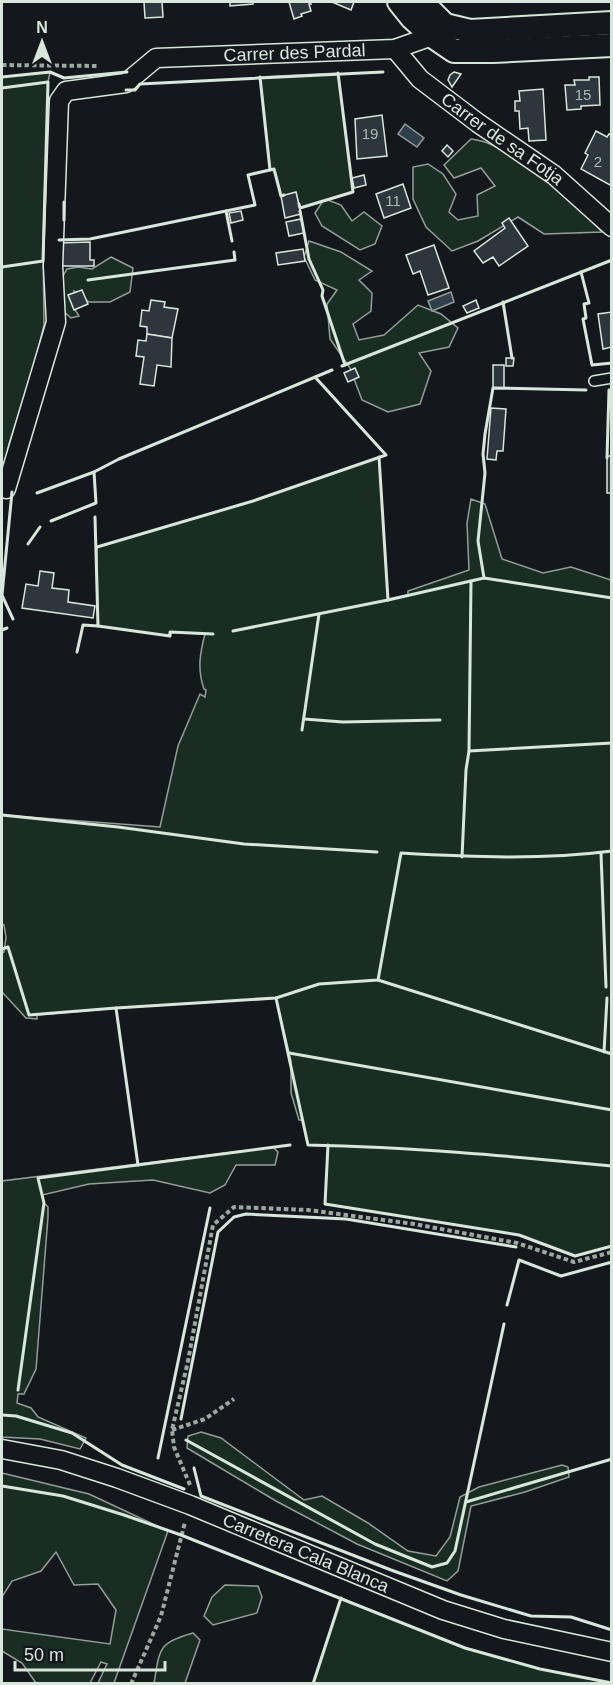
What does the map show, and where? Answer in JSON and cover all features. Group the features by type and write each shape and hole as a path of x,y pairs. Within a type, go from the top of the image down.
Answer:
{"street":[{"path":"399,2 411,17 439,31 612,23"},
{"path":"422,2 454,51 612,45"},
{"name":"Carrer des Pardal","path":"6,489 56,322 53,266 58,101 66,91 126,83 156,58 395,49 439,31"},
{"name":"Carrer de sa Fotja","path":"395,49 420,79 478,123 554,175 612,227"},
{"name":"Carretera Cala Blanca","path":"2,1449 61,1460 117,1478 190,1505 443,1610 504,1629 612,1652"}],"lane":[{"path":"594,381 612,378"}],"path":[{"path":"2,65 106,66"},
{"path":"131,1683 160,1616 190,1505 190,1484 174,1448 172,1430 188,1361 213,1225 234,1207 308,1210 414,1224 518,1243 574,1262 612,1252"},
{"path":"172,1430 206,1419 234,1399"}],"green space":[{"path":"50,72 43,242 44,325 34,366 9,444 2,476 2,77"},
{"path":"338,73 353,192 328,200 341,205 352,221 364,212 382,226 375,244 360,250 322,226 315,213 323,201 300,208 296,193 281,196 274,169 270,170 260,77"},
{"path":"471,139 483,141 527,165 571,200 602,232 544,234 518,217 478,241 452,251 426,227 413,199 413,167 428,164 443,174 456,194 449,212 458,220 478,216 477,195 495,186 481,168 454,178 444,165"},
{"path":"309,241 341,252 372,271 359,280 372,293 371,311 353,324 359,340 384,335 418,305 441,314 458,328 449,347 419,353 431,371 420,404 388,412 362,400 350,368 330,339 327,304 337,290 315,280 304,257"},
{"path":"111,257 133,268 130,292 110,302 89,302 74,291 74,308 79,316 71,318 60,308 58,285 67,269 78,267 92,269"},
{"path":"379,457 388,599 408,595 408,591 469,570 467,523 471,499 485,504 502,559 543,573 571,567 611,580 611,1246 575,1256 519,1235 325,1204 328,1146 308,1145 303,1120 299,1120 291,1093 291,1061 276,998 116,1008 37,1015 37,1019 26,1018 2,992 2,953 6,937 2,924 2,815 160,827 178,746 200,694 205,697 206,690 200,668 205,634 170,632 170,636 98,626 97,547 253,501"},
{"path":"273,1147 278,1152 275,1165 236,1165 225,1185 210,1193 153,1180 89,1184 42,1195 48,1207 48,1217 36,1369 24,1394 18,1394 17,1403 31,1408 38,1417 86,1438 80,1449 40,1439 2,1437 2,1181"},
{"path":"201,1432 221,1438 304,1500 322,1496 368,1523 408,1551 436,1556 450,1537 460,1497 479,1487 562,1465 568,1467 569,1477 525,1492 471,1506 458,1571 447,1581 357,1544 276,1501 187,1448 188,1436"},
{"path":"2,1473 89,1494 168,1531 114,1683 98,1683 107,1664 101,1662 90,1683 36,1683 22,1663 2,1651 2,1629 110,1644 116,1610 98,1584 74,1585 56,1552 41,1571 12,1581 2,1597"},
{"path":"225,1585 258,1586 262,1597 257,1613 213,1625 204,1616 212,1597"},
{"path":"341,1598 465,1648 540,1669 611,1683 313,1683"},
{"path":"193,1633 200,1640 185,1683 154,1683 162,1649 173,1640"}],"water":[{"path":"405,124 424,138 417,147 398,134"},
{"path":"451,292 454,302 432,311 428,301"}],"building":[{"path":"144,2 162,2 163,17 145,18"},
{"path":"230,2 253,2 253,4 230,6"},
{"path":"289,2 310,2 311,11 294,19"},
{"path":"332,2 354,2 351,10"},
{"path":"454,72 461,74 452,87 448,80"},
{"path":"589,77 599,77 600,105 581,106 581,109 567,110 565,85 575,85 574,80 589,80"},
{"path":"543,89 546,140 529,141 528,128 520,129 519,111 515,111 515,101 520,101 519,91"},
{"path":"382,115 387,156 357,159 355,119"},
{"path":"596,131 607,137 609,134 612,135 612,181 610,185 581,169 588,155 585,153"},
{"path":"447,145 453,151 448,157 442,151"},
{"path":"364,175 366,185 354,188 352,178"},
{"path":"403,184 411,208 384,218 376,194"},
{"path":"296,192 301,214 285,218 281,196"},
{"path":"241,211 243,220 231,223 229,213"},
{"path":"509,218 528,246 499,266 493,257 483,263 474,251 505,228 502,223"},
{"path":"301,219 304,233 289,236 286,222"},
{"path":"90,242 90,260 94,260 94,266 58,266 58,243"},
{"path":"434,245 449,288 428,295 420,271 413,274 406,255"},
{"path":"303,249 305,261 278,265 276,253"},
{"path":"82,290 88,304 74,310 68,295"},
{"path":"151,300 165,302 164,307 178,309 172,338 147,334 147,327 140,326 142,310 149,311"},
{"path":"476,300 479,308 467,313 463,306"},
{"path":"612,312 612,347 603,349 598,314"},
{"path":"147,334 172,338 171,367 157,365 154,386 140,384 144,357 136,356 138,340 146,341"},
{"path":"506,358 514,358 513,366 506,366"},
{"path":"493,365 504,365 504,388 493,388"},
{"path":"355,368 359,377 348,382 344,373"},
{"path":"491,408 506,409 503,451 497,451 496,460 487,459"},
{"path":"607,456 612,456 612,493 607,493"},
{"path":"40,571 54,573 52,588 69,590 68,602 95,606 93,618 22,608 26,584 38,586"}],"wall":[{"path":"2,77 50,72 64,78 127,72"},
{"path":"126,90 135,90 140,84 383,72"},
{"path":"299,204 300,208 353,192 338,73"},
{"path":"260,77 270,170"},
{"path":"2,88 48,82 43,261 2,267"},
{"path":"59,240 90,239 255,205 248,175 274,169 281,196 284,195"},
{"path":"64,202 64,220"},
{"path":"226,211 232,241"},
{"path":"300,211 309,259 323,290 322,296 345,365"},
{"path":"88,280 235,260 234,252"},
{"path":"342,366 612,260"},
{"path":"581,272 589,303 584,304 586,318 583,319 592,365 612,363"},
{"path":"503,302 512,358"},
{"path":"37,493 94,472 119,459 332,370"},
{"path":"97,547 253,501 386,455 315,377"},
{"path":"388,600 484,578 478,541 485,473 483,454 493,388 586,390"},
{"path":"607,458 609,390 612,390"},
{"path":"233,631 388,600 379,457"},
{"path":"51,521 96,503 94,472"},
{"path":"12,492 2,595 13,619"},
{"path":"77,652 83,625 98,626 95,517"},
{"path":"28,544 40,527"},
{"path":"484,578 612,598"},
{"path":"462,857 469,751 471,581"},
{"path":"302,730 319,614"},
{"path":"98,626 170,636 170,632 213,634"},
{"path":"2,630 7,628"},
{"path":"304,719 343,722 440,720"},
{"path":"469,751 612,743"},
{"path":"2,815 118,827 244,844 377,852"},
{"path":"116,1008 276,998 319,984 378,980 401,853 533,857 612,851"},
{"path":"601,853 606,987"},
{"path":"2,949 8,947 29,1015 116,1008 138,1165"},
{"path":"378,980 612,1054"},
{"path":"276,998 308,1145 460,1152 612,1166"},
{"path":"604,1052 607,998"},
{"path":"289,1053 612,1110"},
{"path":"18,1390 44,1203 38,1178 290,1145"},
{"path":"328,1145 325,1204 519,1235 575,1256 612,1246"},
{"path":"158,1458 210,1208"},
{"path":"181,1419 218,1232 234,1217 246,1214 346,1219 516,1247"},
{"path":"507,1305 519,1260 561,1276 612,1262"},
{"path":"186,1440 375,1544 432,1567 447,1563 455,1551 504,1324"},
{"path":"2,1415 16,1416 72,1433 122,1465 184,1489"},
{"path":"466,1502 612,1459"},
{"path":"194,1468 201,1496 391,1570 461,1595 531,1616 571,1617 612,1630"},
{"path":"2,1486 63,1496 124,1515 181,1535 465,1648 540,1669 612,1683"},
{"path":"313,1684 341,1598"}]}
